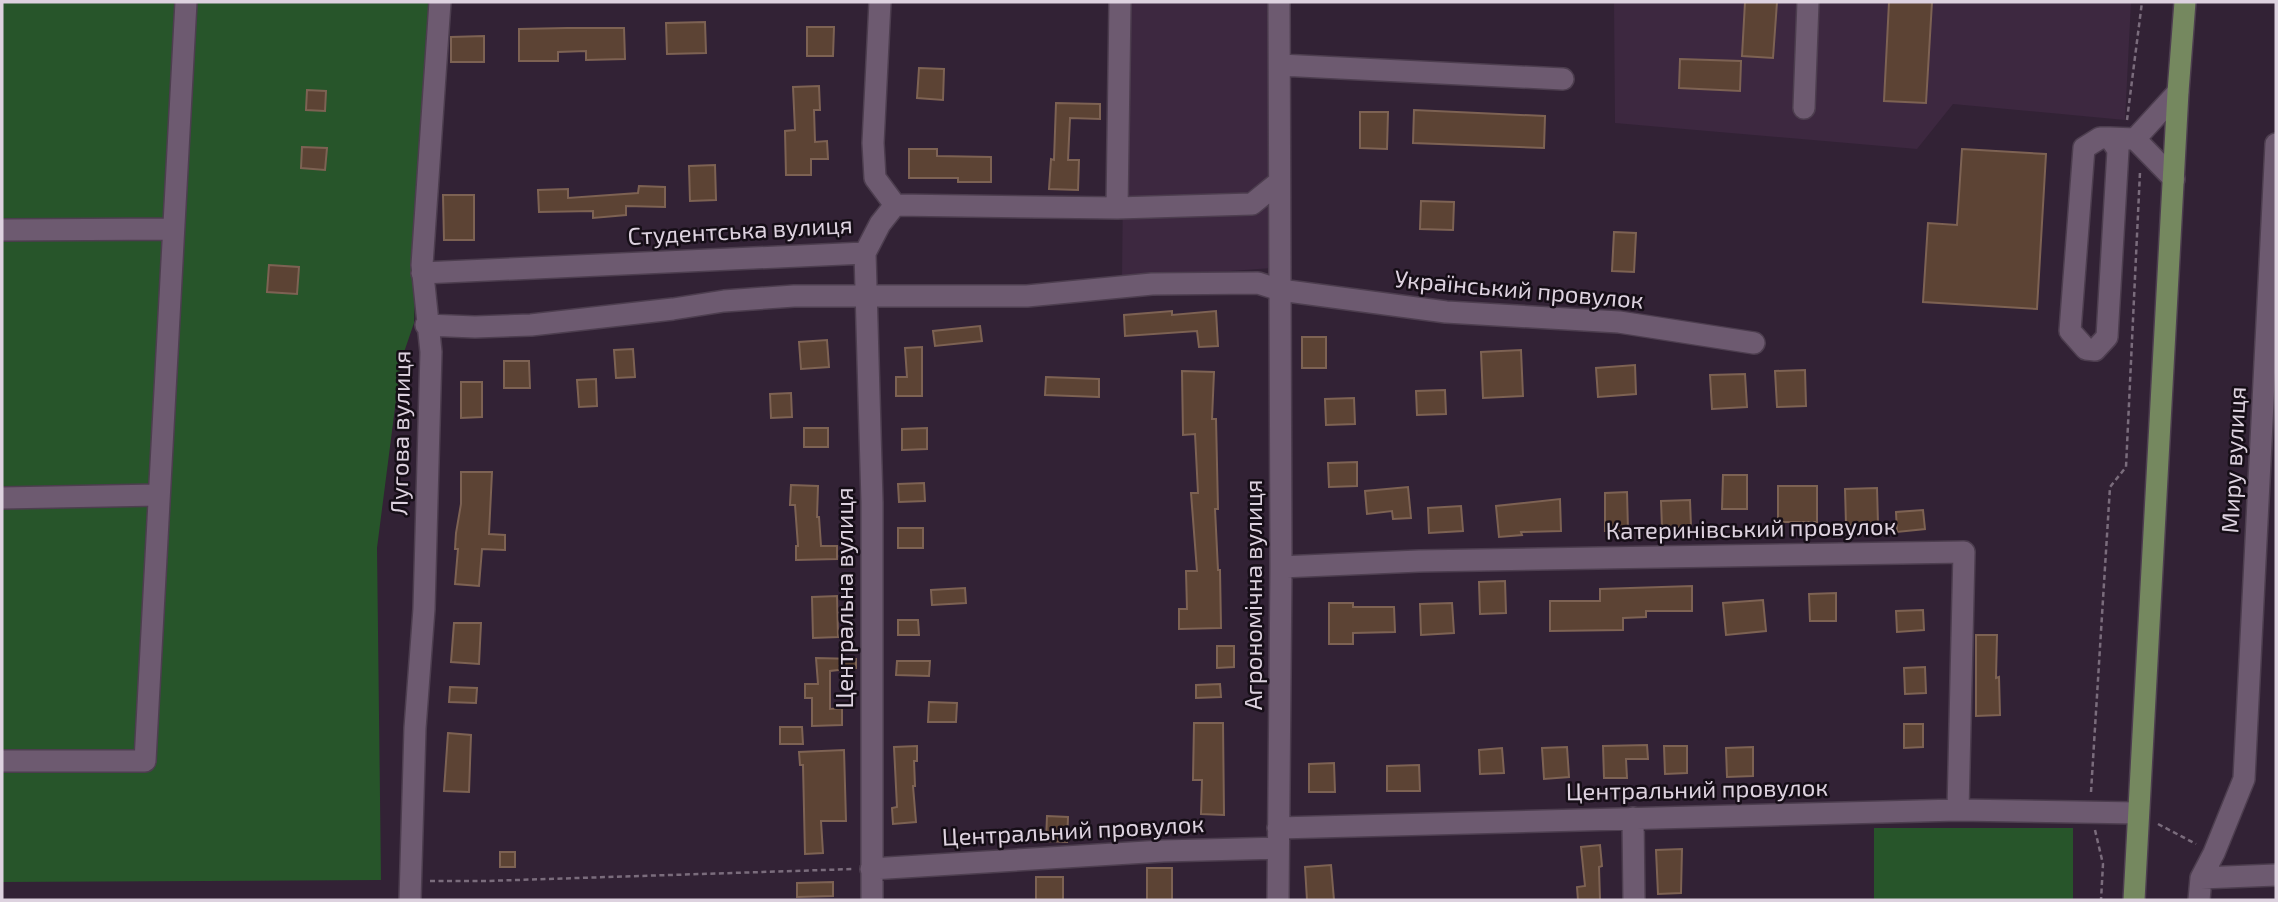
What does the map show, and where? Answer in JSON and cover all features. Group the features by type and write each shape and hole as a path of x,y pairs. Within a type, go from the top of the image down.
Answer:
{"main road":[{"path":"2134,900 2128,813 2185,2"}],"street":[{"path":"2,761 145,761 186,2"},
{"path":"426,325 422,273 440,2"},
{"path":"880,2 873,143 875,178 895,205 1117,208 1252,204 1279,182"},
{"path":"1117,208 1120,2"},
{"name":"Агрономічна вулиця","path":"1278,900 1281,567 1279,2"},
{"path":"1804,108 1808,2"},
{"path":"1280,65 1563,79"},
{"path":"2174,179 2124,139 2100,138 2084,148 2070,331 2085,349 2095,349 2106,337 2118,150 2124,139 2178,92"},
{"name":"Миру вулиця","path":"2201,878 2244,779 2273,299 2276,144"},
{"name":"Студентська вулиця","path":"422,273 865,253 880,224 895,205"},
{"path":"2,230 173,229"},
{"name":"Центральна вулиця","path":"865,253 872,502 872,900"},
{"name":"Український провулок","path":"867,295 1027,296 1152,284 1258,283 1280,290 1446,313 1619,322 1754,343"},
{"name":"Лугова вулиця","path":"410,890 415,728 425,571 431,352 426,325 531,325 724,301 867,295"},
{"path":"2,498 158,495"},
{"name":"Катеринівський провулок","path":"1281,567 1419,561 1964,552 1958,810"},
{"name":"Центральний провулок","path":"872,869 1163,851 1278,838 1633,818 1958,810 2128,813"},
{"path":"1633,818 1634,900"},
{"path":"2199,900 2201,878 2276,875"}],"path":[{"path":"2091,797 2110,487 2126,467 2141,149 2124,139 2142,2"},
{"path":"2128,813 2214,853"},
{"path":"2093,824 2103,864 2101,900"},
{"path":"410,890 486,881 872,869"}],"shaded area":[{"path":"1125,2 1272,2 1272,268 1122,279"},
{"path":"1614,2 2131,2 2125,120 1953,104 1917,149 1615,123"}],"green space":[{"path":"2,2 433,2 418,205 414,323 401,361 377,548 381,880 2,882"},
{"path":"1874,828 2073,828 2073,900 1874,900"}],"building":[{"path":"1745,2 1777,2 1773,58 1742,56"},
{"path":"1889,2 1932,2 1926,103 1884,101"},
{"path":"705,22 706,53 667,54 666,23"},
{"path":"807,27 834,27 833,56 807,56"},
{"path":"624,28 625,59 586,60 586,51 558,52 558,61 519,61 519,29"},
{"path":"484,36 484,62 451,62 451,37"},
{"path":"1680,59 1741,61 1740,91 1679,88"},
{"path":"919,68 944,69 943,100 917,98"},
{"path":"819,86 820,110 814,110 815,142 827,141 828,159 811,159 811,175 786,175 785,131 795,130 793,87"},
{"path":"307,90 326,91 325,111 306,110"},
{"path":"1056,103 1100,104 1100,119 1070,118 1068,160 1079,160 1078,190 1049,189 1051,159 1054,160"},
{"path":"1414,110 1545,116 1544,148 1413,143"},
{"path":"1360,112 1388,112 1387,149 1360,148"},
{"path":"302,147 327,148 325,170 301,168"},
{"path":"909,149 937,149 937,156 991,157 991,182 958,182 958,178 909,178"},
{"path":"1962,149 2046,154 2037,309 1923,302 1928,223 1957,225"},
{"path":"715,165 716,200 690,201 689,166"},
{"path":"639,186 665,187 665,207 626,206 626,215 593,218 593,211 539,212 538,190 568,189 568,198 638,193"},
{"path":"443,195 474,195 474,240 444,240"},
{"path":"1421,201 1454,202 1453,230 1420,229"},
{"path":"1614,232 1636,233 1634,272 1612,271"},
{"path":"269,265 299,267 297,294 267,292"},
{"path":"1172,311 1172,315 1216,311 1218,346 1199,347 1197,331 1125,336 1124,315"},
{"path":"980,326 982,341 935,346 933,331"},
{"path":"1302,337 1326,337 1326,368 1302,368"},
{"path":"827,340 829,367 801,369 799,342"},
{"path":"922,347 922,396 896,396 896,377 907,377 905,348"},
{"path":"633,349 635,377 616,378 614,350"},
{"path":"1521,350 1523,396 1483,398 1481,352"},
{"path":"504,361 529,361 530,388 504,388"},
{"path":"1635,365 1636,394 1598,397 1596,368"},
{"path":"1805,370 1806,406 1777,407 1775,371"},
{"path":"1182,371 1214,372 1212,419 1216,419 1218,509 1215,509 1221,628 1179,629 1179,609 1187,609 1186,571 1197,571 1191,493 1198,493 1195,434 1183,435"},
{"path":"1745,374 1747,407 1712,409 1710,375"},
{"path":"1046,377 1099,379 1099,397 1045,395"},
{"path":"596,379 597,406 579,407 577,380"},
{"path":"461,382 482,382 482,417 461,418"},
{"path":"1445,390 1446,414 1417,415 1416,391"},
{"path":"791,393 792,417 771,418 770,394"},
{"path":"1354,398 1355,424 1326,425 1325,399"},
{"path":"804,428 828,428 828,447 804,447"},
{"path":"927,428 927,449 902,450 902,429"},
{"path":"1357,462 1357,486 1329,487 1328,463"},
{"path":"461,472 492,472 489,534 505,535 505,550 482,549 479,586 455,584"},
{"path":"1723,475 1747,475 1747,509 1722,509"},
{"path":"924,483 925,501 899,502 898,484"},
{"path":"791,485 818,486 817,517 821,546 837,546 837,559 796,560 798,546 795,505 790,505"},
{"path":"1778,486 1817,486 1817,522 1778,522"},
{"path":"1408,487 1411,518 1393,519 1392,511 1367,514 1365,491"},
{"path":"1877,488 1878,524 1846,525 1845,489"},
{"path":"1627,492 1628,531 1605,531 1605,493"},
{"path":"1560,499 1561,531 1521,532 1522,535 1499,537 1496,506"},
{"path":"1690,500 1691,527 1662,528 1661,501"},
{"path":"1461,506 1463,531 1429,533 1428,508"},
{"path":"1923,510 1925,529 1897,532 1896,512"},
{"path":"898,528 923,528 923,548 898,548"},
{"path":"1505,581 1506,613 1480,614 1479,582"},
{"path":"1692,586 1692,611 1646,611 1646,617 1623,618 1623,630 1550,631 1550,601 1600,601 1600,589"},
{"path":"965,588 966,603 932,605 931,590"},
{"path":"1836,593 1836,621 1810,621 1809,594"},
{"path":"837,596 838,637 813,638 812,597"},
{"path":"1763,600 1766,631 1726,635 1723,603"},
{"path":"1329,603 1353,603 1353,607 1394,607 1395,632 1353,633 1353,644 1329,644"},
{"path":"1452,603 1454,633 1421,635 1420,604"},
{"path":"1923,610 1924,630 1897,632 1896,611"},
{"path":"898,620 918,620 919,635 898,635"},
{"path":"454,623 481,623 479,664 451,662"},
{"path":"1976,635 1997,635 1996,678 1999,677 2000,715 1976,716"},
{"path":"1217,646 1234,646 1234,667 1217,668"},
{"path":"816,658 856,659 856,668 830,671 830,709 842,708 842,725 812,726 812,698 805,698 805,684 818,684"},
{"path":"897,661 930,661 929,676 896,675"},
{"path":"1925,667 1926,693 1905,694 1904,668"},
{"path":"1220,684 1221,697 1196,698 1196,685"},
{"path":"450,687 477,688 476,703 449,702"},
{"path":"929,702 957,703 956,722 928,722"},
{"path":"1194,723 1223,723 1224,815 1201,814 1202,780 1193,780"},
{"path":"1904,724 1923,724 1923,747 1904,748"},
{"path":"780,727 802,727 803,744 780,744"},
{"path":"448,733 471,735 469,792 444,791"},
{"path":"1647,745 1648,759 1626,759 1627,778 1604,778 1603,746"},
{"path":"917,746 913,786 916,822 893,824 892,808 897,807 894,747"},
{"path":"1664,746 1687,746 1687,773 1665,774"},
{"path":"1567,747 1569,777 1544,779 1542,748"},
{"path":"1753,747 1753,776 1727,777 1726,748"},
{"path":"1502,748 1504,773 1480,774 1479,750"},
{"path":"844,750 846,821 821,821 823,853 805,854 803,765 800,765 799,752"},
{"path":"1334,763 1335,792 1309,792 1309,764"},
{"path":"1419,765 1420,791 1387,791 1387,766"},
{"path":"1047,816 1068,817 1067,842 1046,841"},
{"path":"1600,845 1600,900 1578,900 1577,887 1585,886 1581,847"},
{"path":"1682,849 1681,893 1658,894 1656,850"},
{"path":"500,852 515,852 515,867 500,867"},
{"path":"1331,865 1334,900 1307,900 1305,867"},
{"path":"1147,868 1172,868 1172,900 1147,900"},
{"path":"1036,877 1063,877 1063,900 1036,900"},
{"path":"833,882 833,896 797,897 797,883"}]}
